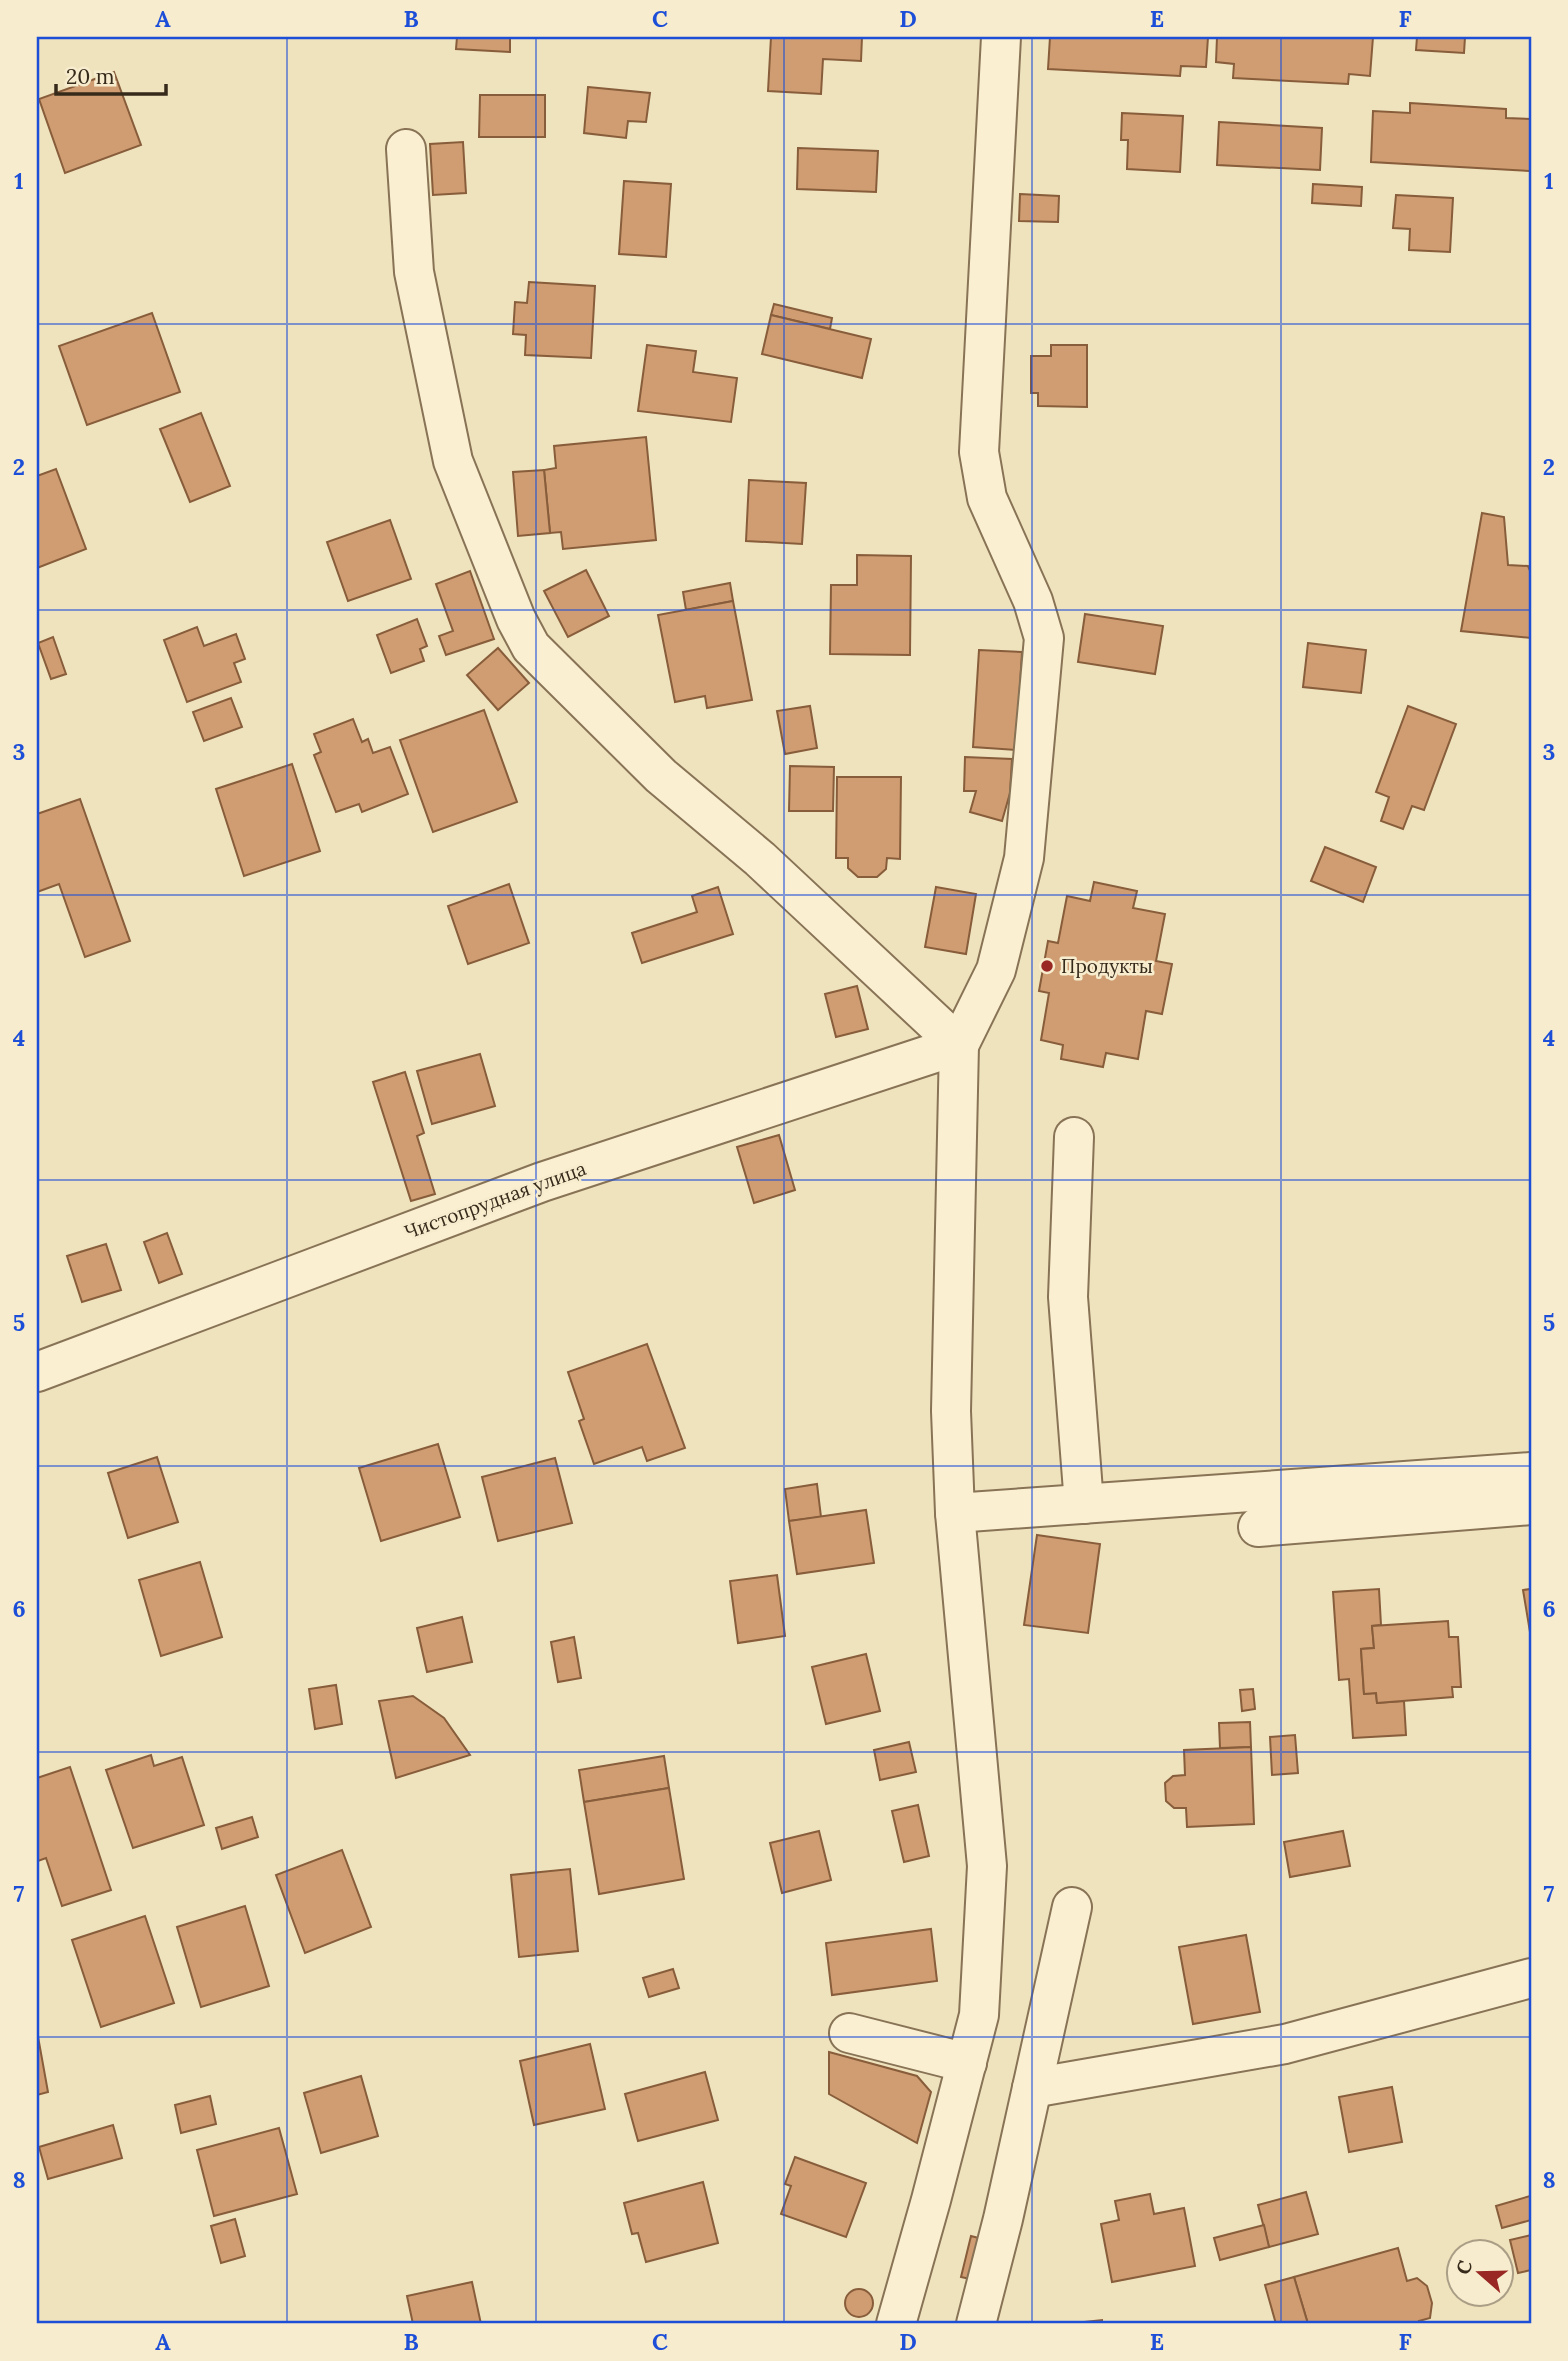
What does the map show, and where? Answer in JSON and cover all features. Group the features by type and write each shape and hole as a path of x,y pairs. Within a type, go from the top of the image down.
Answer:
{"street":[{"path":"895,2324 931,2200 979,2015 987,1866 955,1513 951,1411 959,1045 996,970 1024,858 1044,638 1033,601 987,498 979,452 1001,37"},
{"path":"406,149 414,272 453,461 516,619 531,647 661,776 760,859 959,1045"},
{"name":"Чистопрудная улица","path":"37,1372 542,1182 959,1045"},
{"path":"1074,1137 1068,1297 1084,1504"},
{"path":"955,1513 1531,1472"},
{"path":"1258,1527 1531,1504"},
{"path":"975,2324 1003,2219 1055,1974 1072,1907"},
{"path":"1032,2088 1285,2044 1531,1978"},
{"path":"849,2034 967,2063"}],"building":[{"path":"457,37 510,37 510,52 456,49"},
{"path":"771,37 862,37 861,61 823,59 821,94 768,91"},
{"path":"1050,37 1208,37 1206,67 1181,66 1180,76 1048,69"},
{"path":"1217,37 1373,37 1370,76 1349,74 1348,84 1233,78 1234,64 1216,62"},
{"path":"1417,37 1465,37 1464,53 1416,50"},
{"path":"114,72 141,145 65,173 39,99"},
{"path":"588,87 650,93 646,122 628,121 626,138 584,133"},
{"path":"480,95 545,95 545,137 479,137"},
{"path":"1410,103 1506,109 1506,118 1531,119 1530,171 1371,162 1373,111 1410,113"},
{"path":"1122,113 1183,116 1180,172 1127,169 1128,140 1121,140"},
{"path":"1219,122 1322,128 1320,170 1217,165"},
{"path":"463,142 466,193 433,195 430,144"},
{"path":"798,148 878,151 876,192 797,189"},
{"path":"624,181 671,184 666,257 619,254"},
{"path":"1313,184 1362,187 1361,206 1312,203"},
{"path":"1020,194 1059,196 1058,222 1019,221"},
{"path":"1396,195 1453,198 1450,252 1409,250 1410,229 1393,228"},
{"path":"529,282 595,286 591,358 525,355 526,335 513,334 515,302 527,303"},
{"path":"774,304 832,318 830,329 771,315"},
{"path":"152,313 180,392 87,425 59,346"},
{"path":"771,315 871,339 862,378 762,354"},
{"path":"647,345 696,351 693,372 737,378 731,422 638,411"},
{"path":"1051,345 1087,345 1087,407 1038,406 1038,393 1031,393 1031,356 1051,356"},
{"path":"201,413 230,486 190,502 160,429"},
{"path":"646,437 656,540 563,549 561,532 550,533 544,470 556,468 554,446"},
{"path":"56,469 86,549 37,568 37,476"},
{"path":"544,470 550,533 518,536 513,472"},
{"path":"749,480 806,483 802,544 746,541"},
{"path":"1482,513 1504,517 1508,565 1528,566 1531,573 1531,638 1461,631"},
{"path":"390,520 411,579 348,601 327,542"},
{"path":"857,555 911,556 910,655 830,654 831,585 857,585"},
{"path":"586,570 609,616 568,637 544,591"},
{"path":"470,571 494,639 446,655 439,636 453,631 436,584"},
{"path":"730,583 733,601 686,610 683,592"},
{"path":"733,601 752,700 707,708 705,696 675,702 658,615"},
{"path":"1085,614 1163,626 1155,674 1078,662"},
{"path":"417,619 427,646 420,649 424,661 391,673 377,635"},
{"path":"197,627 204,646 236,634 245,659 234,663 241,682 187,702 164,640"},
{"path":"53,637 66,674 51,679 38,643"},
{"path":"1308,643 1366,650 1361,693 1303,687"},
{"path":"498,648 529,683 498,710 467,675"},
{"path":"979,650 1022,652 1016,750 973,747"},
{"path":"231,698 242,727 204,741 193,712"},
{"path":"810,706 817,748 785,754 777,711"},
{"path":"1408,706 1456,724 1424,810 1412,806 1403,829 1381,821 1389,797 1376,792"},
{"path":"484,710 517,802 433,832 400,740"},
{"path":"353,719 362,742 368,739 373,753 390,747 408,794 362,812 359,804 336,812 314,755 321,752 314,734"},
{"path":"965,757 1012,759 1010,793 1002,821 970,812 976,791 964,791"},
{"path":"292,764 320,851 244,876 216,789"},
{"path":"790,766 834,767 833,811 789,811"},
{"path":"837,777 901,777 900,859 887,858 886,869 877,877 858,877 848,868 848,858 836,858"},
{"path":"80,799 130,941 85,957 59,884 37,892 37,814"},
{"path":"1325,847 1376,867 1363,902 1311,881"},
{"path":"1094,882 1137,891 1133,908 1165,914 1156,961 1172,964 1162,1014 1146,1011 1138,1059 1106,1053 1103,1067 1061,1059 1063,1045 1041,1040 1049,993 1039,991 1048,941 1058,943 1067,896 1090,901"},
{"path":"509,884 529,943 468,964 448,906"},
{"path":"718,887 733,934 642,963 632,933 697,912 692,896"},
{"path":"936,887 976,894 966,954 925,947"},
{"path":"857,986 868,1029 836,1037 825,994"},
{"path":"480,1054 495,1106 432,1124 417,1071"},
{"path":"405,1072 424,1133 417,1136 435,1194 411,1201 373,1082"},
{"path":"779,1135 795,1190 754,1203 737,1147"},
{"path":"167,1233 182,1274 159,1283 144,1242"},
{"path":"106,1244 121,1290 82,1302 67,1256"},
{"path":"647,1344 685,1448 647,1461 642,1447 594,1464 579,1421 584,1419 568,1372"},
{"path":"438,1444 460,1517 381,1541 359,1468"},
{"path":"157,1457 178,1522 128,1538 108,1473"},
{"path":"555,1458 572,1523 498,1541 482,1477"},
{"path":"817,1484 821,1517 789,1521 785,1489"},
{"path":"866,1510 874,1563 797,1574 789,1521"},
{"path":"1037,1535 1100,1544 1088,1633 1024,1625"},
{"path":"200,1562 222,1637 161,1656 139,1580"},
{"path":"777,1575 785,1636 738,1643 730,1581"},
{"path":"1379,1589 1381,1625 1372,1626 1374,1648 1361,1649 1364,1694 1376,1693 1377,1703 1404,1701 1406,1735 1353,1738 1349,1679 1339,1680 1333,1592"},
{"path":"1531,1589 1531,1638 1523,1590"},
{"path":"462,1617 472,1662 427,1672 417,1628"},
{"path":"1448,1621 1449,1637 1458,1637 1461,1687 1452,1687 1453,1697 1377,1703 1376,1693 1364,1694 1361,1649 1374,1648 1372,1626"},
{"path":"574,1637 581,1678 558,1682 551,1642"},
{"path":"866,1654 880,1711 826,1724 812,1667"},
{"path":"336,1685 342,1724 315,1729 309,1689"},
{"path":"1253,1689 1255,1709 1242,1711 1240,1690"},
{"path":"413,1696 444,1718 470,1755 396,1778 379,1701"},
{"path":"1250,1722 1251,1747 1220,1748 1219,1723"},
{"path":"1295,1735 1298,1773 1272,1775 1270,1737"},
{"path":"909,1742 916,1772 880,1780 874,1750"},
{"path":"1251,1747 1254,1824 1187,1827 1186,1808 1174,1808 1166,1801 1165,1783 1173,1776 1185,1775 1184,1750"},
{"path":"151,1755 154,1766 182,1757 204,1825 133,1848 106,1770"},
{"path":"664,1756 669,1788 584,1802 579,1770"},
{"path":"70,1767 111,1890 62,1906 46,1858 38,1861 37,1857 37,1778"},
{"path":"669,1788 684,1879 599,1894 584,1802"},
{"path":"918,1805 929,1856 904,1862 892,1811"},
{"path":"252,1817 258,1837 222,1849 216,1828"},
{"path":"819,1831 831,1880 782,1893 770,1843"},
{"path":"1343,1831 1350,1866 1290,1877 1284,1842"},
{"path":"342,1850 371,1927 305,1953 276,1875"},
{"path":"570,1869 578,1951 519,1957 511,1875"},
{"path":"245,1906 269,1986 201,2007 177,1927"},
{"path":"145,1916 174,2003 101,2027 72,1940"},
{"path":"931,1929 937,1981 832,1995 826,1943"},
{"path":"1246,1935 1260,2012 1193,2024 1179,1947"},
{"path":"673,1969 679,1988 649,1997 643,1978"},
{"path":"37,2031 48,2092 37,2095"},
{"path":"590,2044 605,2109 534,2125 520,2061"},
{"path":"829,2052 917,2076 931,2092 917,2143 829,2094"},
{"path":"705,2072 718,2120 638,2141 625,2094"},
{"path":"361,2076 378,2136 321,2153 304,2093"},
{"path":"1392,2087 1402,2142 1349,2152 1339,2097"},
{"path":"210,2096 216,2124 181,2133 175,2105"},
{"path":"113,2125 122,2158 48,2179 39,2147"},
{"path":"279,2128 297,2194 214,2216 197,2150"},
{"path":"795,2157 866,2183 846,2237 781,2214 791,2186 785,2184"},
{"path":"703,2182 718,2243 646,2262 638,2233 632,2234 624,2203"},
{"path":"1306,2192 1318,2234 1269,2247 1258,2205"},
{"path":"1150,2194 1154,2214 1184,2208 1195,2266 1112,2282 1101,2224 1119,2220 1115,2201"},
{"path":"1530,2196 1531,2220 1502,2228 1496,2206"},
{"path":"235,2219 245,2256 221,2263 211,2226"},
{"path":"1264,2225 1269,2247 1220,2260 1214,2238"},
{"path":"1531,2235 1531,2270 1518,2273 1516,2239"},
{"path":"971,2236 990,2241 979,2281 961,2277"},
{"path":"1398,2248 1407,2281 1417,2278 1427,2286 1432,2303 1430,2318 1419,2321 1420,2324 1308,2324 1294,2277"},
{"path":"1294,2277 1308,2324 1276,2324 1265,2285"},
{"path":"472,2282 481,2324 413,2324 407,2296"},
{"path":"859,2289 869,2293 873,2303 869,2313 859,2317 849,2313 845,2303 849,2293"},
{"path":"1102,2320 1102,2324 1065,2324"}],"place":[{"name":"Продукты","path":"1047,966"}]}
